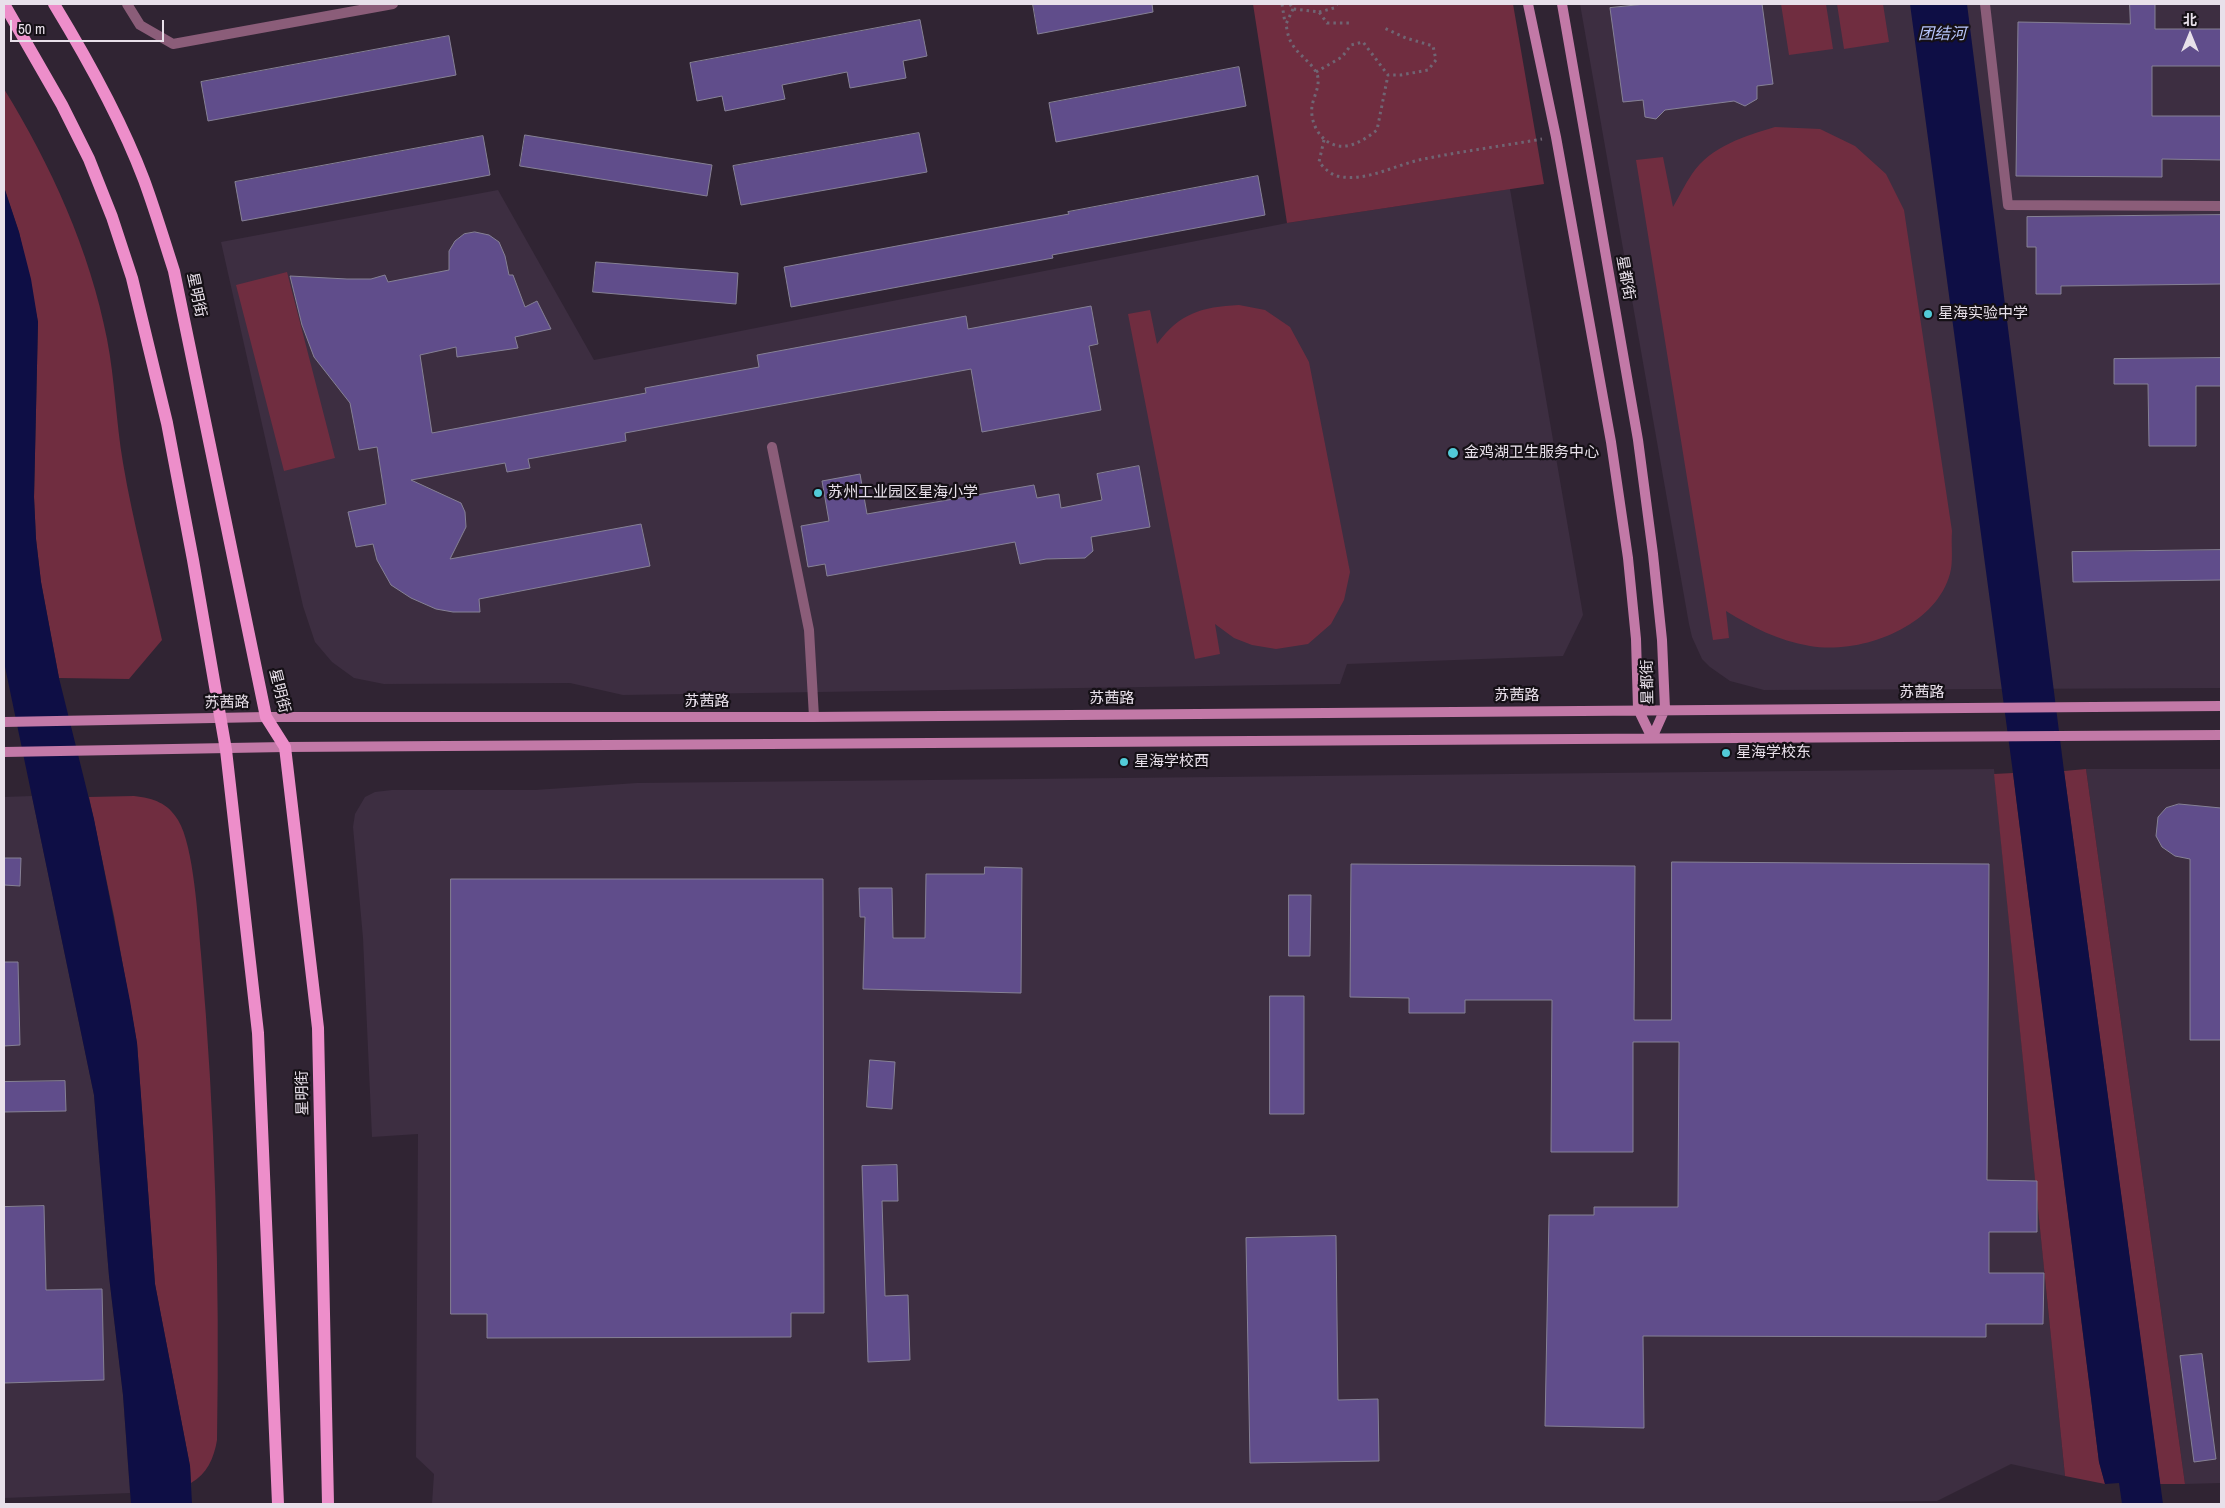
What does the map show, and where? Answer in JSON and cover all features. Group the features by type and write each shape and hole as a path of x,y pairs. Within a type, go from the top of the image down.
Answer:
{"main road":[{"path":"4,4 58,96 89,159 112,217 132,278 167,423 221,717 258,1034 278,1504"},
{"name":"星明街","path":"54,4 102,88 129,143 155,210 174,271 266,717 285,747 318,1028 328,1504"},
{"name":"星都街","path":"1528,4 1556,137 1609,433 1628,558 1636,639 1638,710 1652,738"},
{"name":"星都街","path":"1562,4 1638,440 1662,640 1665,709 1652,738"},
{"name":"苏茜路","path":"4,722 96,722 221,717 814,717 2221,706"},
{"path":"4,752 226,750 285,747 2221,735"}],"lane":[{"path":"127,4 140,25 173,44 393,4"},
{"path":"1985,4 2008,205 2221,206"},
{"path":"772,447 809,630 814,717"}],"path":[{"path":"1282,4 1291,43 1316,72 1318,83 1312,105 1312,116 1318,134 1324,140 1338,147 1360,142 1377,130 1388,75 1363,42 1351,45 1342,57 1316,72"},
{"path":"1290,4 1293,9"},
{"path":"1293,9 1319,12 1334,8 1337,4"},
{"path":"1286,24 1293,9"},
{"path":"1319,12 1327,23 1350,23"},
{"path":"1384,28 1406,38 1433,46 1436,60 1428,70 1401,75 1388,75"},
{"path":"1324,140 1319,162 1325,169 1336,176 1354,177 1372,174 1423,159 1556,137"}],"shaded area":[{"path":"1253,4 1513,4 1544,184 1287,223"},
{"name":"星海实验中学","path":"1580,4 2221,4 2221,688 1764,690 1730,681 1702,659 1692,637 1689,624"},
{"path":"1781,4 1826,4 1833,49 1789,55"},
{"path":"1837,4 1883,4 1889,42 1844,49"},
{"path":"4,89 38,148 67,210 100,306 107,339 127,485 162,640 129,679 59,678 41,582 36,539 34,497 38,322 19,232 4,187"},
{"path":"1775,127 1820,129 1855,146 1886,174 1904,210 1952,531 1951,569 1944,589 1932,606 1915,621 1896,632 1874,641 1852,646 1830,648 1810,646 1776,637 1726,611 1729,638 1713,640 1636,160 1663,157 1673,207 1692,174 1709,156 1729,143"},
{"name":"苏州工业园区星海小学","path":"1510,189 1583,615 1563,656 1347,664 1340,684 623,695 570,683 384,684 354,678 332,662 315,642 303,606 221,242 498,190 594,360 1287,223"},
{"path":"287,272 335,458 284,471 236,285"},
{"path":"1239,305 1265,310 1290,327 1309,362 1350,572 1344,600 1331,624 1308,644 1276,649 1252,645 1234,638 1215,624 1220,654 1195,659 1128,314 1150,310 1157,344 1174,325 1192,314 1202,310"},
{"path":"1994,769 2065,1476 2011,1464 1937,1501 1651,1504 432,1504 434,1474 416,1457 418,1134 372,1137 363,938 353,827 355,814 365,797 375,792 392,790 535,790 637,783"},
{"path":"2086,769 2221,769 2221,1483 2185,1484"},
{"path":"2086,769 2185,1484 2160,1484 2064,771"},
{"path":"2013,773 2099,1462 2105,1484 2065,1476 1994,774"},
{"path":"32,796 94,1095 109,1276 123,1395 130,1493 4,1498 4,797"},
{"path":"134,796 154,800 165,805 178,820 188,847 197,904 213,1136 217,1257 218,1379 217,1440 214,1453 209,1465 191,1483 190,1466 155,1284 137,1043 114,916 89,797"}],"water":[{"name":"团结河","path":"1910,4 1967,4 2064,771 2163,1504 2122,1504 2119,1483 2105,1484 2099,1462 2013,773"},
{"path":"4,187 19,232 31,279 38,322 34,497 41,582 59,678 94,819 137,1043 155,1284 190,1466 192,1504 131,1504 123,1395 109,1276 94,1095 4,662"}],"building":[{"path":"1033,4 1152,4 1153,12 1038,34"},
{"path":"1646,4 1762,4 1773,84 1757,86 1757,99 1745,106 1734,101 1665,110 1656,119 1645,117 1643,100 1623,102 1610,8"},
{"path":"2130,4 2155,4 2155,29 2221,29 2221,66 2152,66 2152,116 2221,116 2221,160 2162,159 2162,177 2016,176 2018,22 2130,24"},
{"path":"920,20 927,56 903,61 906,78 850,88 847,72 782,85 785,99 725,111 722,96 697,101 690,63"},
{"path":"449,36 456,75 208,121 201,82"},
{"path":"1239,67 1246,106 1056,142 1049,103"},
{"path":"919,133 927,172 741,205 733,166"},
{"path":"525,135 712,165 707,196 520,166"},
{"path":"483,136 490,175 242,221 235,182"},
{"path":"1258,176 1265,215 1052,255 1053,258 791,307 784,267 1069,214 1068,212"},
{"path":"2221,215 2221,284 2061,286 2061,294 2036,294 2036,247 2027,247 2027,217"},
{"path":"475,232 489,235 499,242 505,256 509,275 513,275 525,307 537,301 551,329 515,337 518,348 457,357 456,347 420,355 432,433 646,393 645,388 759,367 757,355 966,316 968,329 1091,306 1098,344 1089,346 1101,410 982,432 971,369 625,433 626,441 528,459 530,468 507,472 505,463 411,480 461,503 465,512 466,527 450,559 641,524 650,566 479,599 480,612 453,612 436,609 411,598 391,585 377,560 373,544 356,547 348,512 386,504 377,447 359,450 350,403 314,357 302,325 290,276 371,279 385,275 388,282 449,270 449,251 455,241 464,234"},
{"path":"596,262 738,273 736,304 593,292"},
{"path":"2221,358 2221,386 2196,386 2196,446 2149,446 2148,384 2114,384 2114,359"},
{"path":"1139,466 1150,527 1091,537 1093,551 1085,558 1046,559 1020,564 1015,542 827,576 825,564 808,567 801,526 829,521 822,481 860,474 867,514 1034,485 1037,498 1059,494 1061,508 1102,500 1097,474"},
{"path":"2221,550 2221,580 2073,582 2072,552"},
{"path":"2179,804 2221,808 2221,1040 2190,1040 2190,859 2175,856 2162,847 2156,836 2158,817 2166,808"},
{"path":"4,858 21,858 20,886 4,885"},
{"path":"1672,862 1989,864 1987,1180 2037,1181 2037,1232 1989,1232 1989,1273 2044,1273 2043,1324 1986,1324 1986,1337 1643,1336 1644,1428 1545,1426 1549,1215 1594,1215 1594,1207 1678,1207 1679,1042 1633,1042 1633,1152 1551,1152 1552,1000 1465,1000 1465,1013 1409,1013 1409,998 1350,997 1351,864 1635,866 1634,1020 1671,1020"},
{"path":"985,867 1022,868 1021,993 863,989 865,917 860,917 859,888 892,888 893,938 925,938 926,874 984,874"},
{"path":"451,879 823,879 824,1313 791,1313 791,1337 487,1338 487,1314 451,1314"},
{"path":"1289,895 1311,895 1310,956 1289,956"},
{"path":"4,962 18,962 20,1045 4,1046"},
{"path":"1270,996 1304,996 1304,1114 1270,1114"},
{"path":"870,1060 895,1062 892,1109 867,1107"},
{"path":"65,1081 66,1111 4,1112 4,1082"},
{"path":"897,1165 898,1201 882,1201 885,1296 908,1295 910,1360 868,1362 862,1166"},
{"path":"44,1206 46,1290 102,1289 104,1380 4,1383 4,1207"},
{"path":"1336,1236 1338,1400 1378,1399 1379,1461 1250,1463 1246,1238"},
{"path":"2202,1354 2216,1459 2194,1462 2180,1356"}],"place":[{"name":"星海实验中学","path":"1928,314"},
{"name":"金鸡湖卫生服务中心","path":"1453,453"},
{"name":"苏州工业园区星海小学","path":"818,493"},
{"name":"星海学校东","path":"1726,753"},
{"name":"星海学校西","path":"1124,762"}]}
